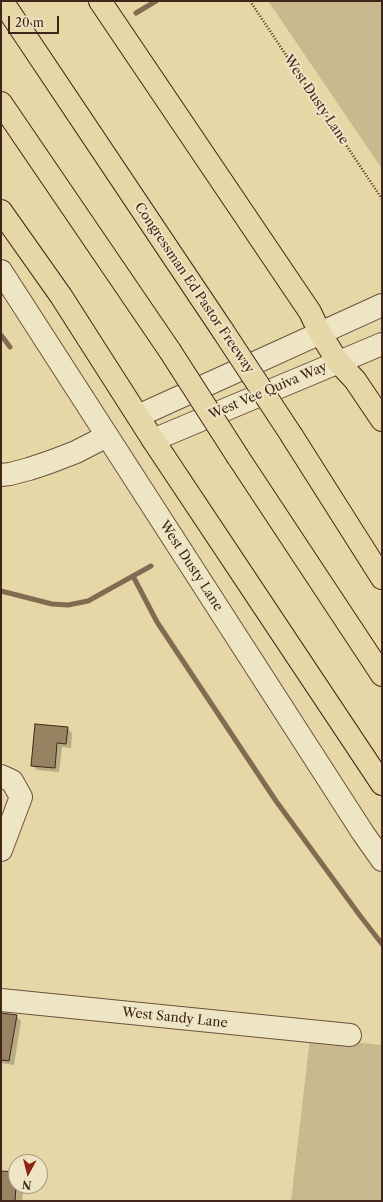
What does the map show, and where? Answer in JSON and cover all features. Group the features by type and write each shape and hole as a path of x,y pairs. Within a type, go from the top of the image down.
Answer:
{"highway":[{"name":"Congressman Ed Pastor Freeway","path":"2,1 223,331 382,578"},
{"path":"100,1 310,312 320,333 338,362 355,380 382,420"},
{"path":"1,103 170,351 382,675"},
{"path":"1,211 61,296 153,440 382,784"}],"street":[{"name":"West Dusty Lane","path":"1,271 363,833 382,860"},
{"path":"138,416 382,305"},
{"name":"West Vee Quiva Way","path":"153,440 382,344"},
{"path":"1,475 29,470 76,452 107,436"},
{"path":"1,776 12,781 21,796 1,850"},
{"name":"West Sandy Lane","path":"1,1000 350,1035"}],"path":[{"name":"West Dusty Lane","path":"250,1 382,199"}],"shaded area":[{"path":"268,1 382,1 382,169 275,11"},
{"path":"310,1038 382,1045 382,1201 291,1201"}],"building":[{"path":"35,724 68,727 66,744 57,743 55,768 31,766"},
{"path":"1,1013 17,1015 9,1061 1,1060"},
{"path":"1,1171 8,1171 8,1194 15,1194 15,1201 1,1201"}],"waterway":[{"path":"136,13 156,1"},
{"path":"1,335 10,347"},
{"path":"1,591 52,604 68,605 88,601 151,566"},
{"path":"133,576 157,622 276,801 382,944"}]}
